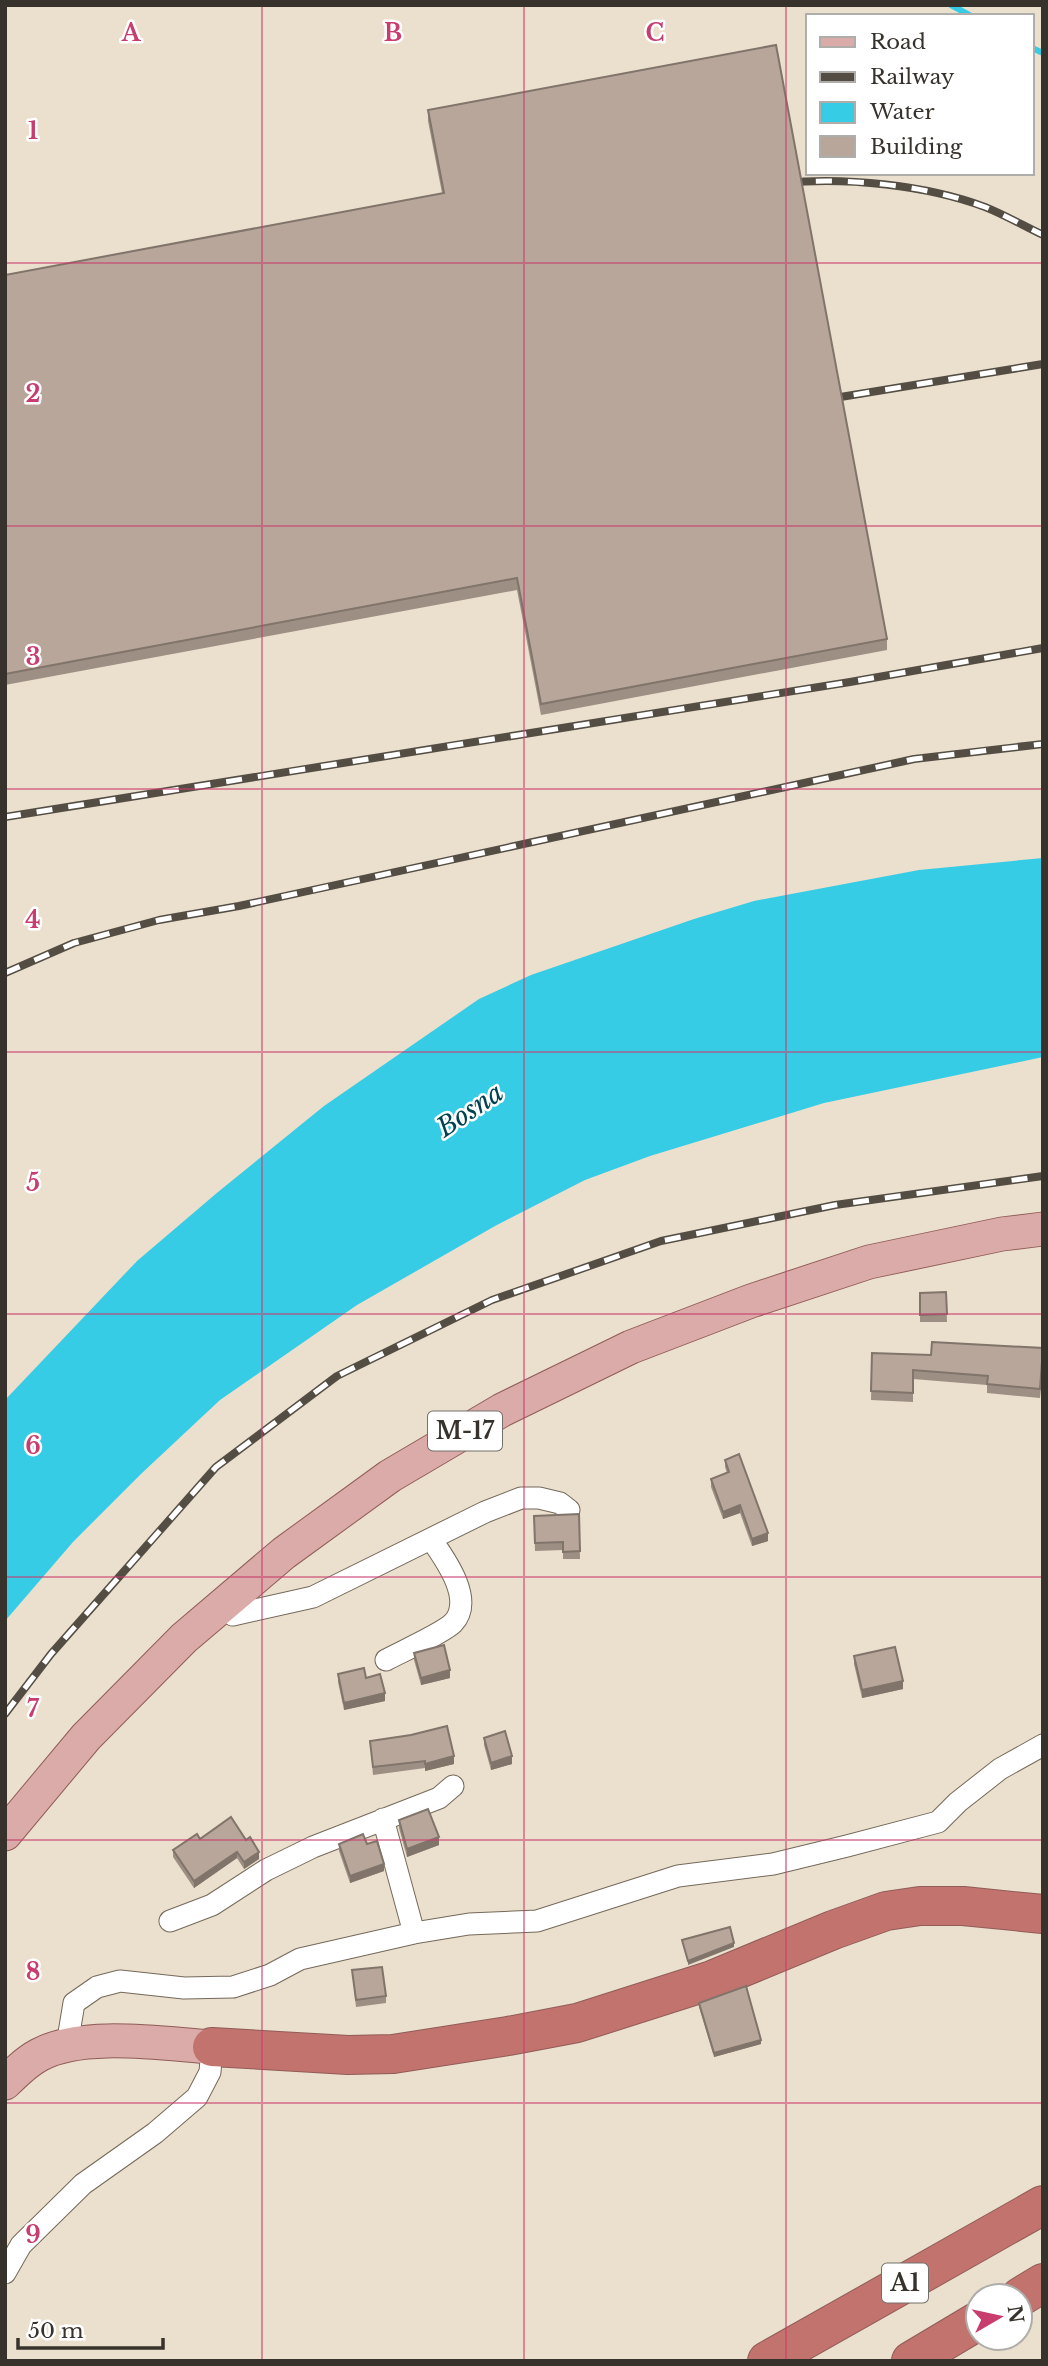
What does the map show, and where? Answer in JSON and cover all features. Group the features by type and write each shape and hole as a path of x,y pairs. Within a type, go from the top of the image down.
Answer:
{"highway":[{"path":"212,2047 393,2054 508,2036 577,2023 712,1980 886,1911 920,1906 952,1906 1043,1914"},
{"name":"A1","path":"767,2361 1043,2205"},
{"path":"911,2361 964,2329"}],"main road":[{"name":"M-17","path":"5,1834 86,1737 184,1638 284,1553 390,1476 502,1410 631,1347 751,1301 869,1262 1002,1234 1043,1229"},
{"path":"5,2083 15,2072 40,2055 67,2045 123,2041 212,2047"}],"street":[{"path":"224,1604 233,1615 313,1597 485,1512 521,1498 539,1498 560,1503 569,1510"},
{"path":"386,1660 453,1623 460,1612 458,1583 431,1539"},
{"path":"67,2045 74,2003 97,1987 120,1981 184,1989 233,1987 270,1975 300,1959 414,1933 469,1924 537,1921 678,1876 773,1864 938,1822 958,1802 1000,1769 1043,1745"},
{"path":"170,1921 212,1905 266,1870 313,1847 439,1798 453,1786"},
{"path":"383,1819 414,1933"},
{"path":"5,2273 21,2245 83,2184 155,2133 197,2097 210,2073 212,2047"}],"water":[{"name":"Bosna","path":"1043,858 1043,1057 824,1103 650,1156 585,1180 495,1226 357,1305 220,1400 73,1542 5,1621 5,1400 137,1261 324,1106 479,999 531,975 754,901 919,870"}],"building":[{"path":"776,45 887,639 541,704 517,578 5,674 5,275 444,193 428,110"},
{"path":"946,1292 947,1314 920,1315 920,1293"},
{"path":"932,1342 1043,1348 1040,1389 987,1384 988,1376 913,1370 913,1393 871,1391 872,1353 931,1355"},
{"path":"739,1454 768,1533 752,1539 740,1505 723,1512 711,1479 729,1472 725,1460"},
{"path":"579,1514 580,1551 563,1552 563,1542 535,1543 534,1516"},
{"path":"444,1645 450,1670 421,1678 414,1653"},
{"path":"895,1647 903,1681 862,1690 854,1656"},
{"path":"364,1668 366,1678 380,1674 385,1693 344,1703 338,1674"},
{"path":"447,1726 454,1756 425,1764 425,1761 373,1767 370,1741"},
{"path":"505,1731 512,1756 491,1763 484,1738"},
{"path":"428,1809 439,1837 407,1849 399,1820"},
{"path":"231,1817 246,1840 250,1837 259,1852 244,1862 237,1852 194,1881 173,1850 197,1834 200,1839"},
{"path":"363,1834 367,1844 377,1841 384,1864 350,1876 339,1844"},
{"path":"730,1927 734,1943 688,1961 682,1940"},
{"path":"382,1967 386,1996 356,2000 352,1970"},
{"path":"746,1986 761,2040 714,2053 699,2003"}],"waterway":[{"path":"951,5 967,14"},
{"path":"1034,49 1043,53"}],"railway":[{"path":"784,183 859,182 938,193 985,207 1043,235"},
{"path":"822,400 1043,364"},
{"path":"5,817 850,682 1043,648"},
{"path":"5,973 74,943 159,920 239,906 914,759 1043,744"},
{"path":"5,1714 51,1654 216,1467 337,1376 492,1300 661,1241 835,1205 1043,1176"}]}
